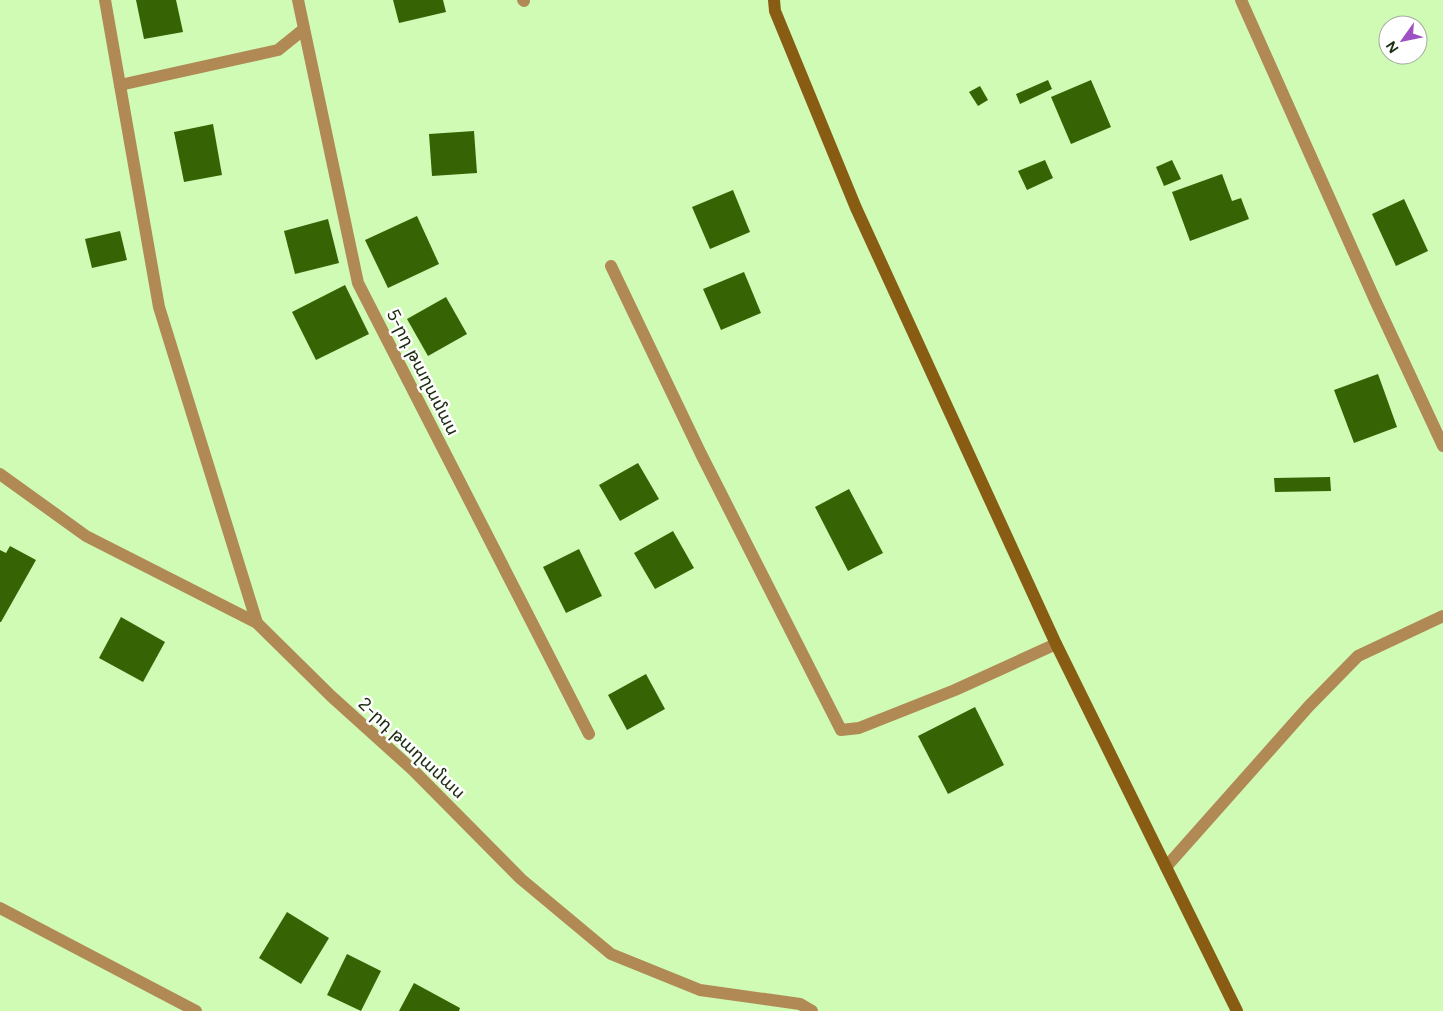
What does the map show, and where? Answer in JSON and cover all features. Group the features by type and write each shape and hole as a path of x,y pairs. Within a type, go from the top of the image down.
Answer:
{"main road":[{"path":"774,0 775,11 856,208 1056,644 1237,1011"}],"street":[{"path":"106,0 159,307 257,623"},
{"name":"5-րդ թաղամաս","path":"298,0 358,283 589,734"},
{"path":"1241,0 1375,300 1443,446"},
{"path":"120,85 278,50 304,29"},
{"path":"611,266 701,454 841,730 859,728 955,690 1056,644"},
{"name":"2-րդ թաղամաս","path":"0,474 86,536 257,623 330,696 413,770 521,879 611,954 700,990 800,1004 812,1011"},
{"path":"1166,867 1308,706 1358,656 1443,616"},
{"path":"0,908 196,1011"}],"building":[{"path":"136,0 176,0 183,32 144,39"},
{"path":"393,0 443,0 446,12 399,23"},
{"path":"1048,80 1052,89 1020,104 1016,94"},
{"path":"1091,80 1111,127 1071,144 1051,97"},
{"path":"980,86 988,100 978,106 969,92"},
{"path":"213,124 222,175 184,182 174,132"},
{"path":"474,131 477,173 432,176 429,134"},
{"path":"1045,160 1053,178 1027,190 1018,171"},
{"path":"1172,160 1181,179 1164,186 1156,167"},
{"path":"1222,174 1232,201 1241,198 1249,219 1190,241 1172,192"},
{"path":"733,190 750,232 710,249 692,207"},
{"path":"1404,199 1428,251 1396,266 1372,214"},
{"path":"417,216 439,264 388,288 365,240"},
{"path":"328,219 339,263 295,274 284,231"},
{"path":"120,231 127,260 92,268 85,239"},
{"path":"744,272 761,313 721,330 703,289"},
{"path":"345,285 369,334 316,360 292,312"},
{"path":"446,297 467,334 428,356 407,319"},
{"path":"1378,374 1397,427 1354,443 1334,390"},
{"path":"638,463 659,499 620,521 599,485"},
{"path":"1330,477 1331,491 1275,492 1274,478"},
{"path":"849,489 883,553 848,571 815,507"},
{"path":"673,531 694,568 655,589 634,553"},
{"path":"10,546 36,560 0,622 0,550 6,553"},
{"path":"579,549 602,596 566,613 543,567"},
{"path":"121,617 165,642 143,682 99,658"},
{"path":"646,674 665,709 627,730 608,695"},
{"path":"975,707 1004,765 948,794 918,736"},
{"path":"287,912 329,938 301,984 259,958"},
{"path":"347,954 381,971 361,1011 327,995"},
{"path":"414,983 460,1008 459,1011 399,1011"}]}
